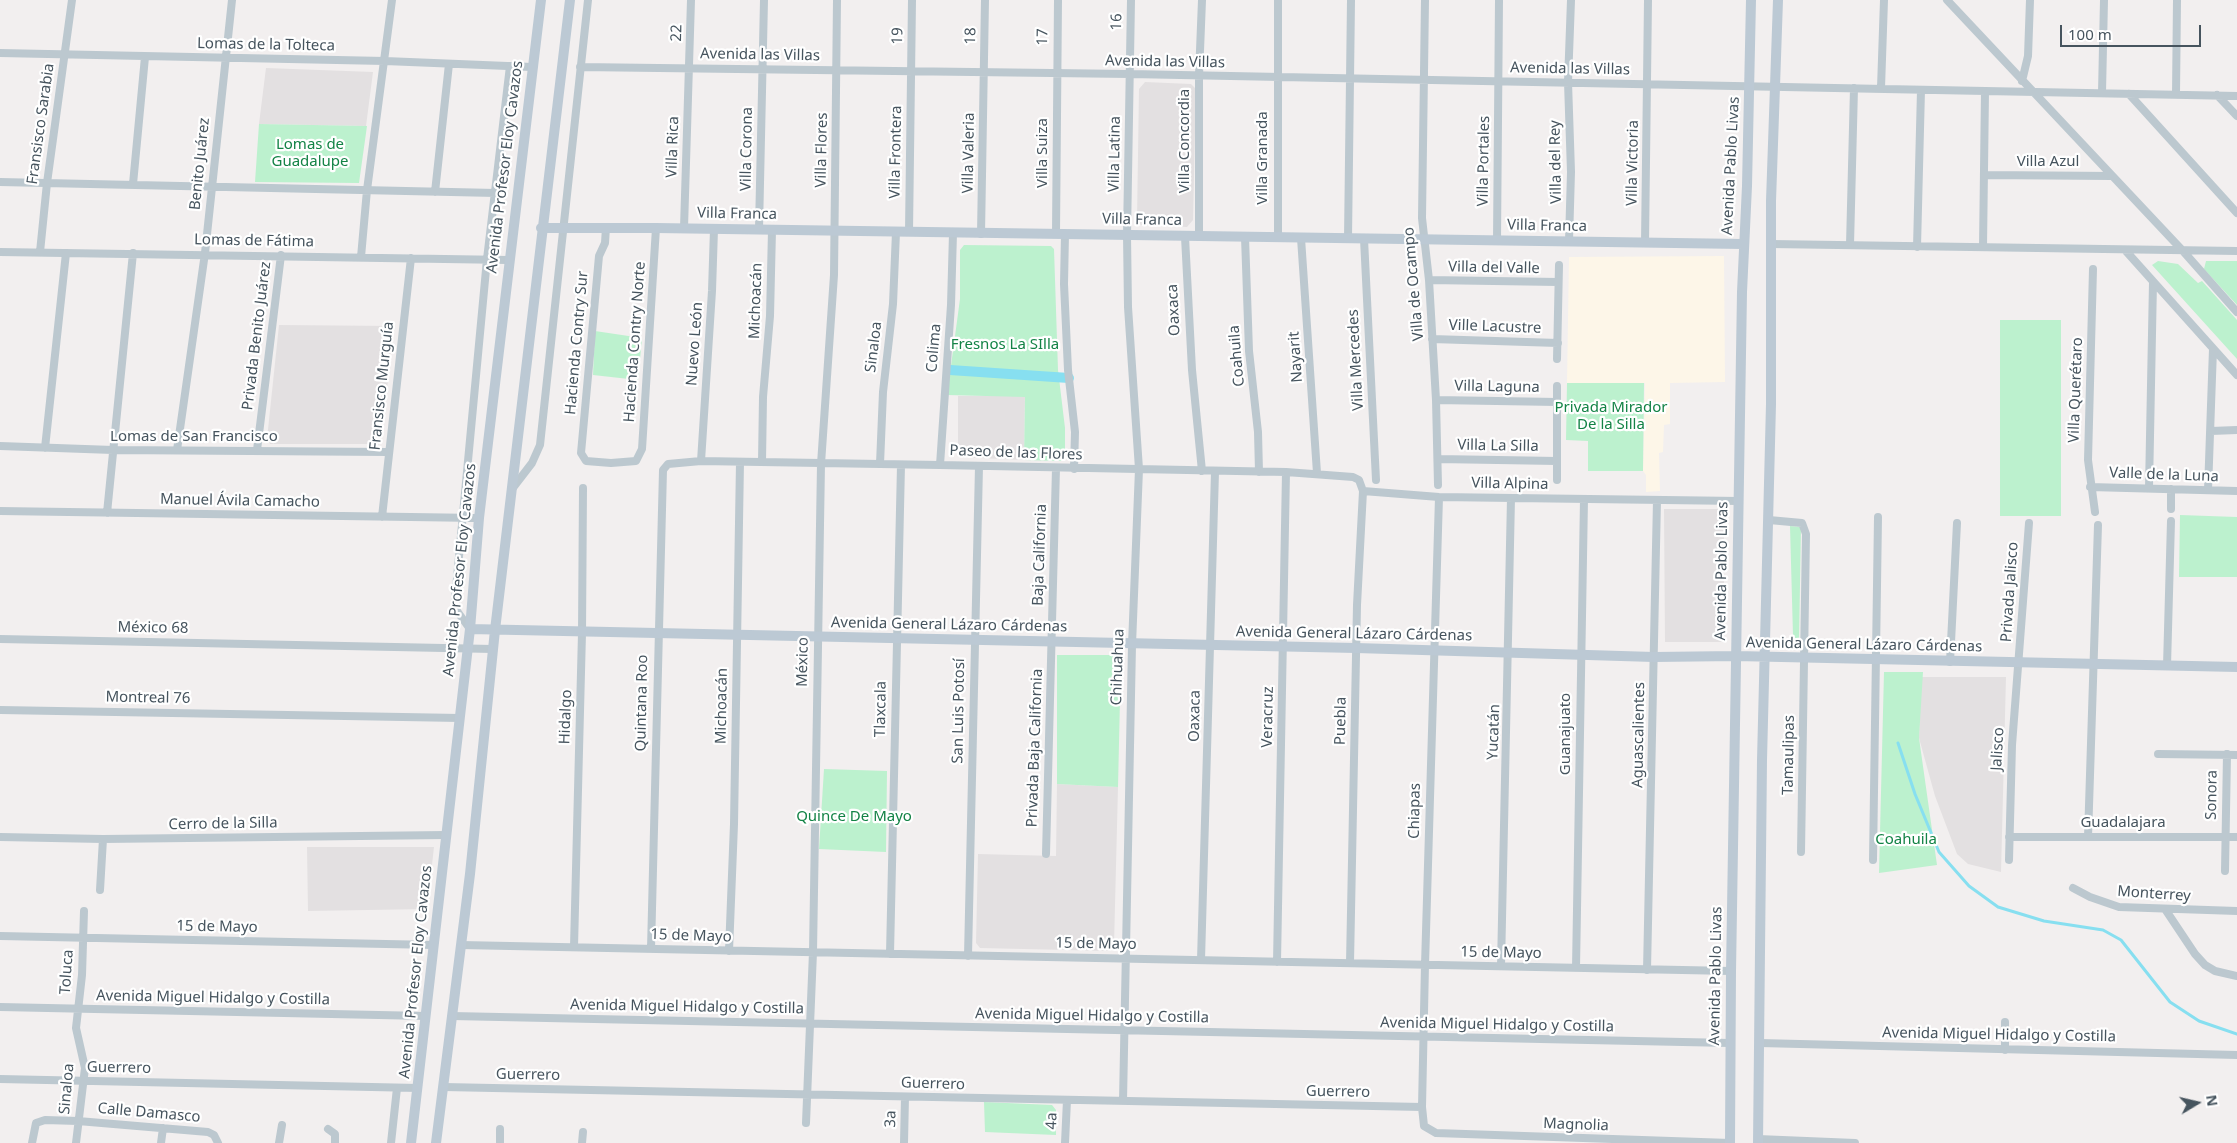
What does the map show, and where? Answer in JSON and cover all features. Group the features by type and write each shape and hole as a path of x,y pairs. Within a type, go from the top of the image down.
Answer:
{"main road":[{"name":"Avenida Profesor Eloy Cavazos","path":"411,1143 468,648 479,518 508,260 540,0"},
{"path":"436,1143 461,945 541,228 570,0"},
{"name":"Avenida Pablo Livas","path":"1730,1143 1738,502 1743,244 1750,86 1751,0"},
{"path":"1758,1141 1765,657 1769,520 1771,244 1778,0"},
{"name":"Villa Franca","path":"541,228 684,228 981,234 1743,244"},
{"name":"Avenida General Lázaro Cárdenas","path":"470,629 974,642 1356,648 1654,657 1736,656 2092,665 2237,666"}],"street":[{"name":"Fransisco Sarabia","path":"40,252 47,183 72,0"},
{"name":"Benito Juárez","path":"177,450 205,253 232,0"},
{"path":"361,257 367,190 392,0"},
{"path":"511,491 532,462 540,445 588,0"},
{"name":"22","path":"690,67 691,0"},
{"name":"Villa Corona","path":"759,230 764,0"},
{"name":"Villa Flores","path":"834,230 838,0"},
{"name":"19","path":"911,71 912,0"},
{"name":"18","path":"984,72 985,0"},
{"name":"17","path":"1057,74 1058,0"},
{"name":"16","path":"1130,74 1131,0"},
{"name":"Villa Concordia","path":"1200,237 1199,76 1202,0"},
{"name":"Villa Granada","path":"1278,0 1276,78 1278,238"},
{"path":"1348,239 1351,0"},
{"name":"Villa de Ocampo","path":"1425,0 1423,239 1429,280 1436,400 1438,486"},
{"name":"Villa Portales","path":"1497,241 1499,0"},
{"name":"Villa del Rey","path":"1569,241 1571,172 1568,82 1571,0"},
{"name":"Villa Victoria","path":"1645,243 1648,0"},
{"path":"1881,88 1884,0"},
{"path":"2022,81 2028,56 2030,0"},
{"path":"2102,93 2104,0"},
{"path":"2176,94 2177,0"},
{"path":"1951,2 2032,92 2183,251 2237,312"},
{"name":"Lomas de la Tolteca","path":"0,53 64,56 385,61 532,67"},
{"path":"133,184 145,57"},
{"path":"435,192 449,64"},
{"path":"470,629 456,606 462,517 487,259 510,66"},
{"name":"Avenida las Villas","path":"580,67 1130,74 1750,86"},
{"name":"Villa Rica","path":"684,228 690,67"},
{"name":"Villa Frontera","path":"909,232 911,71"},
{"name":"Villa Valeria","path":"981,234 984,72"},
{"name":"Villa Suiza","path":"1057,74 1061,234"},
{"name":"Villa Latina","path":"1127,235 1130,74"},
{"path":"1750,86 2237,96"},
{"path":"1850,245 1854,88"},
{"path":"1917,247 1921,90"},
{"path":"1983,247 1985,92"},
{"path":"2129,94 2237,213"},
{"path":"2217,95 2237,116"},
{"name":"Villa Azul","path":"1984,175 2112,176"},
{"path":"0,182 496,193"},
{"name":"Hacienda Contry Sur","path":"606,227 605,243 599,256 581,453 586,461 629,462 639,458"},
{"name":"Hacienda Contry Norte","path":"639,458 642,449 645,413 656,228"},
{"name":"Nuevo León","path":"701,461 712,301 714,229"},
{"name":"Michoacán","path":"762,462 763,397 770,316 772,230"},
{"name":"México","path":"806,1123 813,952 821,464 834,284 834,230"},
{"name":"Sinaloa","path":"880,464 883,392 893,304 896,232"},
{"name":"Colima","path":"940,465 951,305 953,233"},
{"path":"1061,234 1068,370 1075,432 1074,469"},
{"name":"Chihuahua","path":"1123,1101 1132,644 1139,469 1128,307 1127,235"},
{"name":"Oaxaca","path":"1186,236 1192,370 1202,471"},
{"name":"Coahuila","path":"1245,237 1249,342 1258,432 1259,472"},
{"name":"Nayarit","path":"1302,238 1317,473"},
{"name":"Villa Mercedes","path":"1364,239 1376,480"},
{"path":"1771,244 2237,251"},
{"path":"2125,250 2237,374"},
{"name":"Lomas de Fátima","path":"0,252 205,253 508,260"},
{"path":"45,448 66,253"},
{"path":"107,513 133,253"},
{"name":"Privada Benito Juárez","path":"257,450 281,255"},
{"name":"Fransisco Murguía","path":"382,517 410,258"},
{"path":"1557,359 1559,265"},
{"name":"Villa Querétaro","path":"2093,269 2088,447 2090,487 2095,512"},
{"name":"Villa del Valle","path":"1429,280 1558,282"},
{"path":"2149,488 2153,282"},
{"name":"Ville Lacustre","path":"1432,339 1558,344"},
{"path":"2208,490 2213,349"},
{"path":"1556,480 1557,386"},
{"name":"Villa Laguna","path":"1436,400 1557,402"},
{"path":"2210,432 2237,430"},
{"name":"Lomas de San Francisco","path":"0,446 113,450 388,452"},
{"name":"Villa La Silla","path":"1438,459 1557,462"},
{"name":"Paseo de las Flores","path":"673,463 701,461 1286,472 1353,476 1359,480"},
{"name":"Michoacán","path":"729,951 738,636 740,462"},
{"name":"Quintana Roo","path":"651,949 662,475 665,466 673,463"},
{"name":"Tlaxcala","path":"890,954 901,465"},
{"name":"San Luis Potosí","path":"968,956 979,466"},
{"name":"Baja California","path":"1052,642 1056,468"},
{"name":"Oaxaca","path":"1201,960 1215,472"},
{"name":"Veracruz","path":"1277,962 1286,472"},
{"name":"Puebla","path":"1350,963 1356,648 1363,492 1359,480"},
{"name":"Valle de la Luna","path":"2090,487 2237,491"},
{"name":"Hidalgo","path":"574,947 582,633 583,488"},
{"path":"2171,489 2171,509"},
{"name":"Villa Alpina","path":"1363,492 1439,497 1738,502"},
{"name":"Chiapas","path":"1424,1126 1422,1107 1425,965 1439,497"},
{"name":"Yucatán","path":"1501,966 1510,652 1512,498"},
{"name":"Guanajuato","path":"1576,968 1581,775 1580,654 1584,499"},
{"name":"Aguascalientes","path":"1647,970 1657,500"},
{"name":"Manuel Ávila Camacho","path":"0,511 479,518"},
{"path":"1874,860 1878,518"},
{"name":"Tamaulipas","path":"1769,520 1798,521 1805,527 1801,852"},
{"path":"2167,666 2171,521"},
{"path":"1950,662 1956,523"},
{"name":"Privada Jalisco","path":"2019,663 2029,523"},
{"path":"2088,837 2092,665 2098,525"},
{"name":"México 68","path":"0,640 306,644 493,649"},
{"name":"Privada Baja California","path":"1046,854 1052,642"},
{"name":"Jalisco","path":"2009,837 2012,745 2019,663"},
{"name":"Montreal 76","path":"0,710 460,718"},
{"path":"2158,754 2237,755"},
{"name":"Sonora","path":"2225,871 2227,754"},
{"name":"Cerro de la Silla","path":"0,837 103,839 446,835"},
{"path":"2009,837 2009,860"},
{"name":"Guadalajara","path":"2009,837 2237,837"},
{"path":"100,890 103,839"},
{"name":"Monterrey","path":"2073,888 2104,903 2119,907 2237,911"},
{"path":"2165,909 2205,966 2215,971 2237,976"},
{"name":"Toluca","path":"78,1009 84,911"},
{"name":"15 de Mayo","path":"0,936 434,945"},
{"name":"15 de Mayo","path":"461,945 1731,971"},
{"name":"Avenida Miguel Hidalgo y Costilla","path":"0,1007 426,1016"},
{"name":"Sinaloa","path":"76,1143 84,1081 84,1056 76,1028 78,1009"},
{"name":"Avenida Miguel Hidalgo y Costilla","path":"452,1016 1730,1043"},
{"path":"2005,1022 2005,1050"},
{"name":"Avenida Miguel Hidalgo y Costilla","path":"1760,1043 2237,1055"},
{"name":"Guerrero","path":"0,1079 418,1088"},
{"path":"390,1143 397,1088"},
{"name":"Guerrero","path":"444,1088 1422,1107"},
{"name":"3a","path":"904,1143 906,1097"},
{"name":"4a","path":"1065,1143 1067,1100"},
{"name":"Calle Damasco","path":"32,1143 34,1126 39,1121 78,1120 208,1132 217,1140"},
{"path":"280,1143 282,1125"},
{"name":"Magnolia","path":"1424,1126 1436,1133 1542,1140 1730,1143"},
{"path":"162,1143 163,1128"},
{"path":"328,1129 335,1134 335,1143"},
{"path":"500,1129 500,1143"},
{"path":"582,1143 583,1132"},
{"path":"1758,1141 1855,1143"}],"shaded area":[{"path":"266,68 373,72 366,126 259,124"},
{"path":"1145,82 1191,84 1196,89 1193,220 1187,227 1141,225 1137,220 1139,89"},
{"path":"1724,256 1725,382 1670,383 1670,424 1664,425 1663,452 1659,453 1660,491 1646,492 1646,475 1643,471 1645,383 1567,383 1569,257"},
{"path":"279,325 394,326 381,442 377,444 270,444 267,439"},
{"path":"958,396 1025,396 1024,460 958,457"},
{"path":"1664,509 1724,509 1724,642 1665,642"},
{"path":"1921,677 2006,677 2001,872 1968,864 1957,854 1935,796 1919,738"},
{"path":"1057,784 1118,787 1114,945 1110,951 980,948 976,943 978,854 1056,856"},
{"path":"307,847 434,847 427,909 308,911"}],"green space":[{"name":"Lomas de Guadalupe","path":"259,124 367,126 359,183 255,182"},
{"name":"Fresnos La SIlla","path":"964,245 1051,246 1054,249 1058,370 1065,428 1065,457 1061,461 1024,460 1025,397 947,395 960,299 960,250"},
{"path":"2158,261 2178,264 2198,283 2202,281 2237,320 2237,359 2152,265"},
{"path":"2206,261 2237,261 2237,305 2204,269"},
{"path":"2000,320 2061,320 2061,516 2000,516"},
{"path":"595,331 642,338 638,380 593,375"},
{"name":"Privada Mirador De la Silla","path":"1567,383 1644,383 1643,471 1588,471 1588,441 1566,440"},
{"path":"2180,515 2237,517 2237,577 2179,577"},
{"path":"1790,526 1801,527 1799,641 1793,636"},
{"path":"1057,655 1121,655 1118,787 1057,784"},
{"name":"Coahuila","path":"1884,672 1923,672 1919,738 1937,865 1879,873"},
{"name":"Quince De Mayo","path":"824,769 887,771 886,852 819,849"},
{"path":"984,1102 1052,1105 1056,1110 1056,1135 985,1132"}],"waterway":[{"path":"950,370 1069,378"},
{"path":"1898,743 1915,794 1939,852 1969,886 1998,907 2044,921 2103,930 2121,940 2170,1002 2199,1021 2237,1034"}]}
